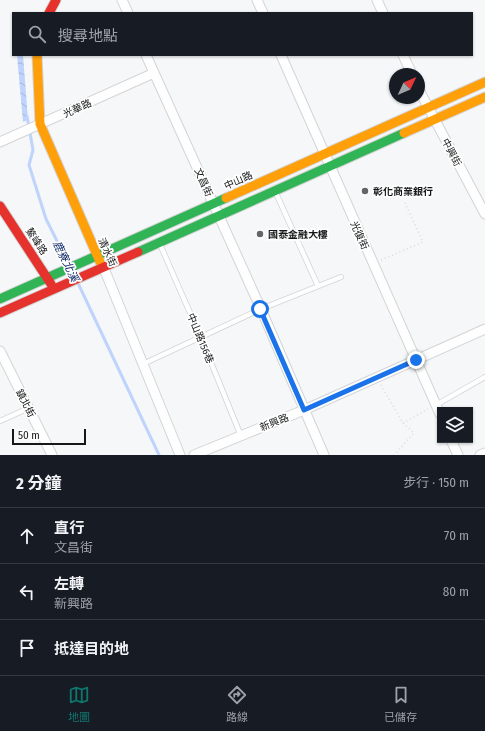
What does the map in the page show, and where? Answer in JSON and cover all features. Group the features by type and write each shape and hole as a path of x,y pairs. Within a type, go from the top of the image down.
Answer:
{"street":[{"path":"50,12 56,0"},
{"path":"122,0 128,12"},
{"path":"257,0 263,12"},
{"path":"377,0 383,12"},
{"name":"清水街","path":"37,56 40,124 103,266 180,455"},
{"name":"文昌街","path":"146,56 324,455"},
{"name":"光復街","path":"281,56 436,405"},
{"path":"403,56 409,68"},
{"name":"光華路","path":"0,142 154,73"},
{"name":"中山路","path":"0,299 485,82"},
{"path":"0,313 485,97"},
{"name":"中興街","path":"425,103 485,214"},
{"name":"鰲峰路","path":"0,206 48,277 53,289"},
{"name":"新興路","path":"194,455 304,410 485,329"},
{"name":"鎮北街","path":"0,351 52,455"},
{"path":"452,443 458,455"},
{"path":"480,455 485,453"}],"lane":[{"path":"274,190 318,286"},
{"name":"中山路156巷","path":"159,241 241,436"},
{"path":"143,364 260,309 341,277"},
{"path":"436,405 485,377"},
{"path":"0,421 29,408"}],"path":[{"path":"373,264 423,242 404,201"},
{"path":"376,377 403,423 414,432 394,455"},
{"path":"403,423 436,405"}],"water":[{"path":"17,56 23,56 28,120 23,122"}],"waterway":[{"name":"鹿寮北溪","path":"27,116 33,150 29,165 46,219 69,265"},
{"name":"鹿寮北溪","path":"77,281 159,455"}],"traffic: fast":[{"path":"138,252 404,133"},
{"path":"0,299 226,198"}],"traffic: slow":[{"path":"37,56 40,124 100,262"},
{"path":"226,198 485,82"},
{"path":"404,133 485,97"}],"traffic: jam":[{"path":"50,12 56,0"},
{"path":"0,206 51,284"},
{"path":"0,313 138,252"}],"place":[{"name":"彰化商業銀行","path":"365,191"},
{"name":"國泰金融大樓","path":"260,234"}],"route":[{"path":"260,309 304,410 416,360"}]}
